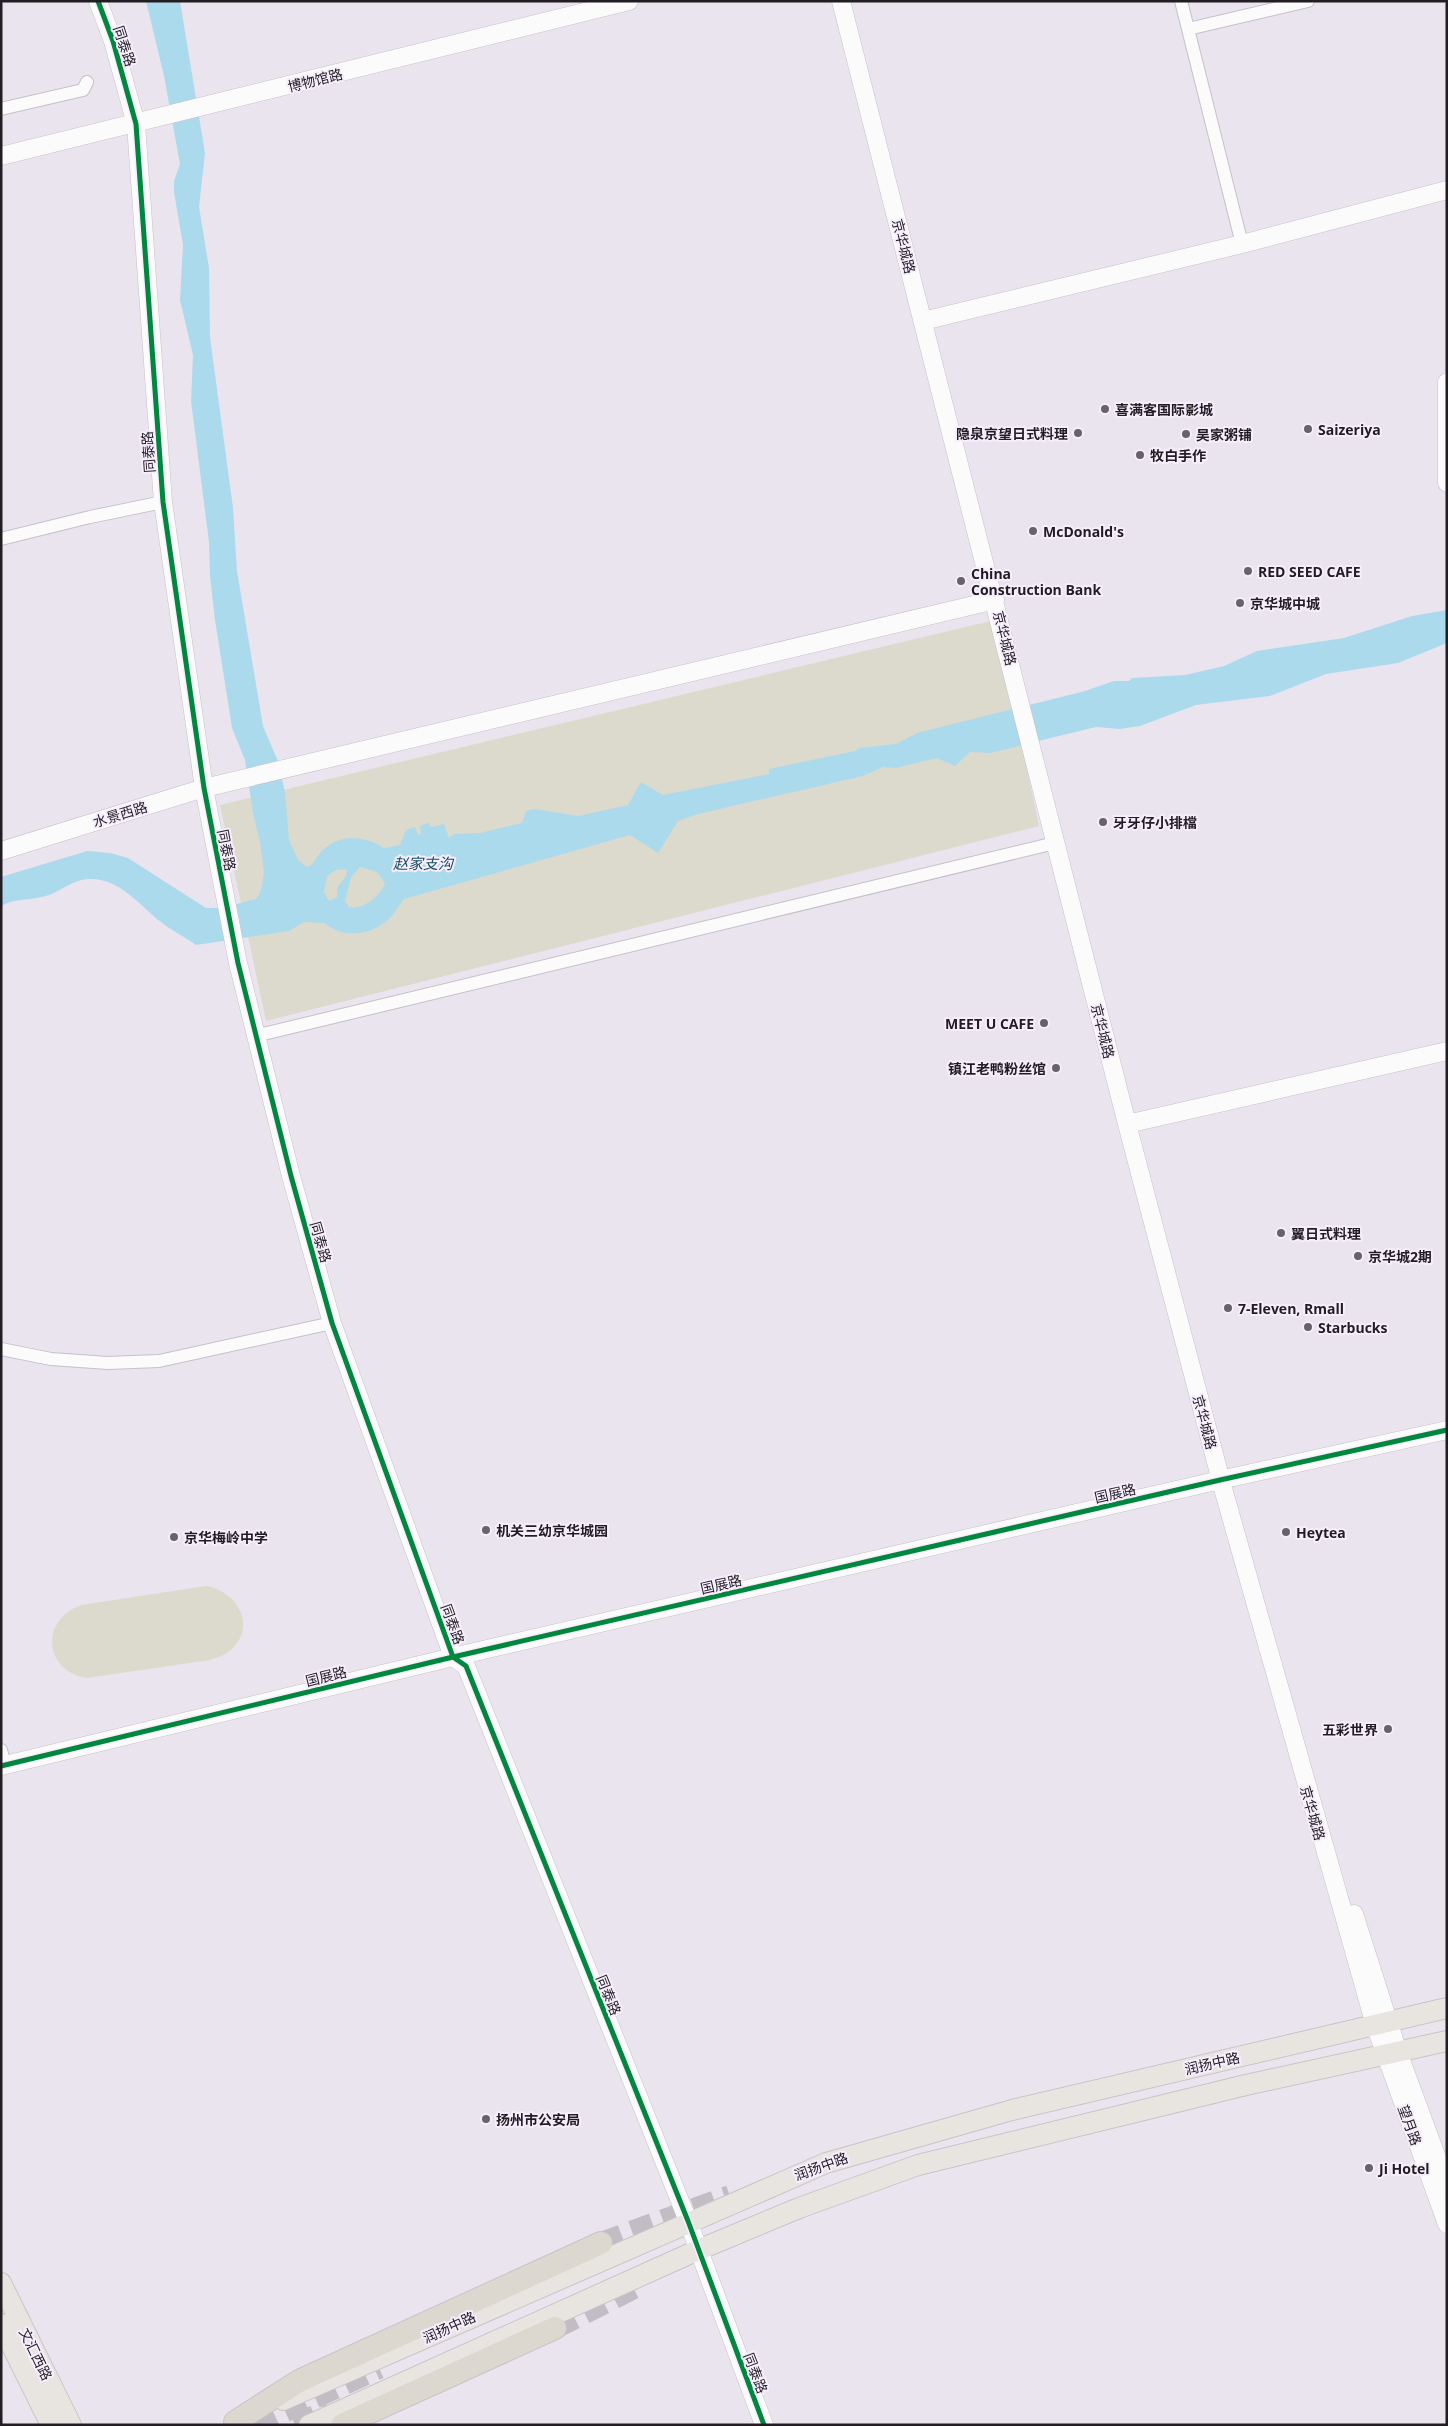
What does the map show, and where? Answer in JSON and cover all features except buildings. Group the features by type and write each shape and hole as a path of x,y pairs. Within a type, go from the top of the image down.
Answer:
{"highway":[{"path":"232,2423 299,2381 601,2243"},
{"path":"342,2425 555,2328"}],"main road":[{"name":"润扬中路","path":"232,2423 826,2163 892,2142 1012,2110 1447,2008"},
{"path":"310,2425 698,2250 799,2208 918,2165 1246,2085 1447,2040"},
{"name":"文汇西路","path":"1,2283 71,2425"},
{"name":"文汇西路","path":"1,2324 51,2425"}],"street":[{"name":"同泰路","path":"98,1 113,41 136,124 163,502 204,788 238,963 255,1036 332,1323 460,1662 688,2222 764,2425"},
{"name":"博物馆路","path":"1,156 166,117 629,1"},
{"name":"京华城路","path":"842,1 928,320 1133,1123 1228,1485 1391,2053"},
{"name":"京华城路","path":"852,1 995,600 1020,679"},
{"path":"1181,1 1242,244"},
{"path":"1188,29 1308,1"},
{"path":"1,109 83,90 87,82"},
{"path":"928,320 1242,244 1447,190"},
{"path":"1447,382 1447,483"},
{"path":"1,540 90,517 163,502"},
{"name":"水景西路","path":"1,851 204,788 995,600"},
{"name":"京华城路","path":"1041,761 1056,843 1133,1123"},
{"path":"255,1036 1056,843"},
{"path":"1133,1123 1447,1051"},
{"path":"1,1349 51,1359 108,1363 159,1361 332,1323"},
{"name":"国展路","path":"2,1764 460,1662 1228,1485 1447,1430"},
{"name":"国展路","path":"1228,1485 1447,1442"},
{"name":"望月路","path":"1391,2053 1447,2185"},
{"name":"望月路","path":"1391,2053 1447,2224"}],"shaded area":[{"path":"995,620 1039,826 266,1021 220,805"},
{"path":"206,1586 217,1589 227,1595 241,1612 243,1622 242,1633 237,1643 222,1656 210,1660 87,1678 72,1673 62,1666 55,1656 52,1644 53,1633 58,1622 68,1612 81,1605"}],"water":[{"name":"赵家支沟","path":"146,1 180,1 205,153 199,207 209,268 210,337 233,508 237,571 263,726 277,759 285,792 289,840 298,860 307,867 327,847 343,839 368,840 384,848 400,845 406,830 415,827 418,835 421,834 420,826 429,823 431,827 444,824 449,838 454,834 480,833 522,823 526,811 534,809 579,816 628,805 641,782 663,795 769,774 769,769 855,751 859,748 896,744 917,733 1085,691 1114,681 1185,675 1224,666 1257,651 1344,638 1412,616 1447,610 1447,643 1398,663 1326,674 1270,696 1196,705 1140,726 1120,729 1096,727 990,753 970,752 955,766 937,758 895,768 883,767 863,776 698,814 678,821 658,853 630,835 404,899 392,916 383,924 367,932 340,932 325,923 304,922 289,931 196,945 165,925 119,887 109,882 88,879 72,883 49,895 13,901 1,906 1,877 87,851 110,853 128,858 206,908 221,908 256,899 261,891 264,872 260,842 253,813 245,760 232,728 215,620 210,576 209,542 191,401 193,355 180,300 183,245 174,192 174,181 180,164 164,76","holes":["360,867 377,872 385,883 371,901 360,906 349,907 345,901 351,877","347,869 346,876 338,886 337,897 329,901 324,892 327,876 336,870"]}],"tunnel":[{"path":"601,2243 730,2196"},
{"path":"555,2328 634,2288"},
{"path":"255,2425 379,2368"},
{"path":"295,2425 328,2410"}],"cycle path":[{"path":"98,1 113,41 136,124 163,502 204,788 238,963 291,1176 332,1323 453,1657 466,1666 688,2221 764,2425"},
{"path":"1,1766 453,1657 1220,1480 1447,1430"}],"place":[{"name":"喜满客国际影城","path":"1105,409"},
{"name":"Saizeriya","path":"1308,429"},
{"name":"隐泉京望日式料理","path":"1078,433"},
{"name":"吴家粥铺","path":"1186,434"},
{"name":"牧白手作","path":"1140,455"},
{"name":"McDonald's","path":"1033,531"},
{"name":"RED SEED CAFE","path":"1248,571"},
{"name":"China Construction Bank","path":"961,581"},
{"name":"京华城中城","path":"1240,603"},
{"name":"牙牙仔小排檔","path":"1103,822"},
{"name":"MEET U CAFE","path":"1044,1023"},
{"name":"镇江老鸭粉丝馆","path":"1056,1068"},
{"name":"翼日式料理","path":"1281,1233"},
{"name":"京华城2期","path":"1358,1256"},
{"name":"7-Eleven, Rmall","path":"1228,1308"},
{"name":"Starbucks","path":"1308,1327"},
{"name":"机关三幼京华城园","path":"486,1530"},
{"name":"Heytea","path":"1286,1532"},
{"name":"京华梅岭中学","path":"174,1537"},
{"name":"五彩世界","path":"1388,1729"},
{"name":"扬州市公安局","path":"486,2119"},
{"name":"Ji Hotel","path":"1369,2168"}]}
